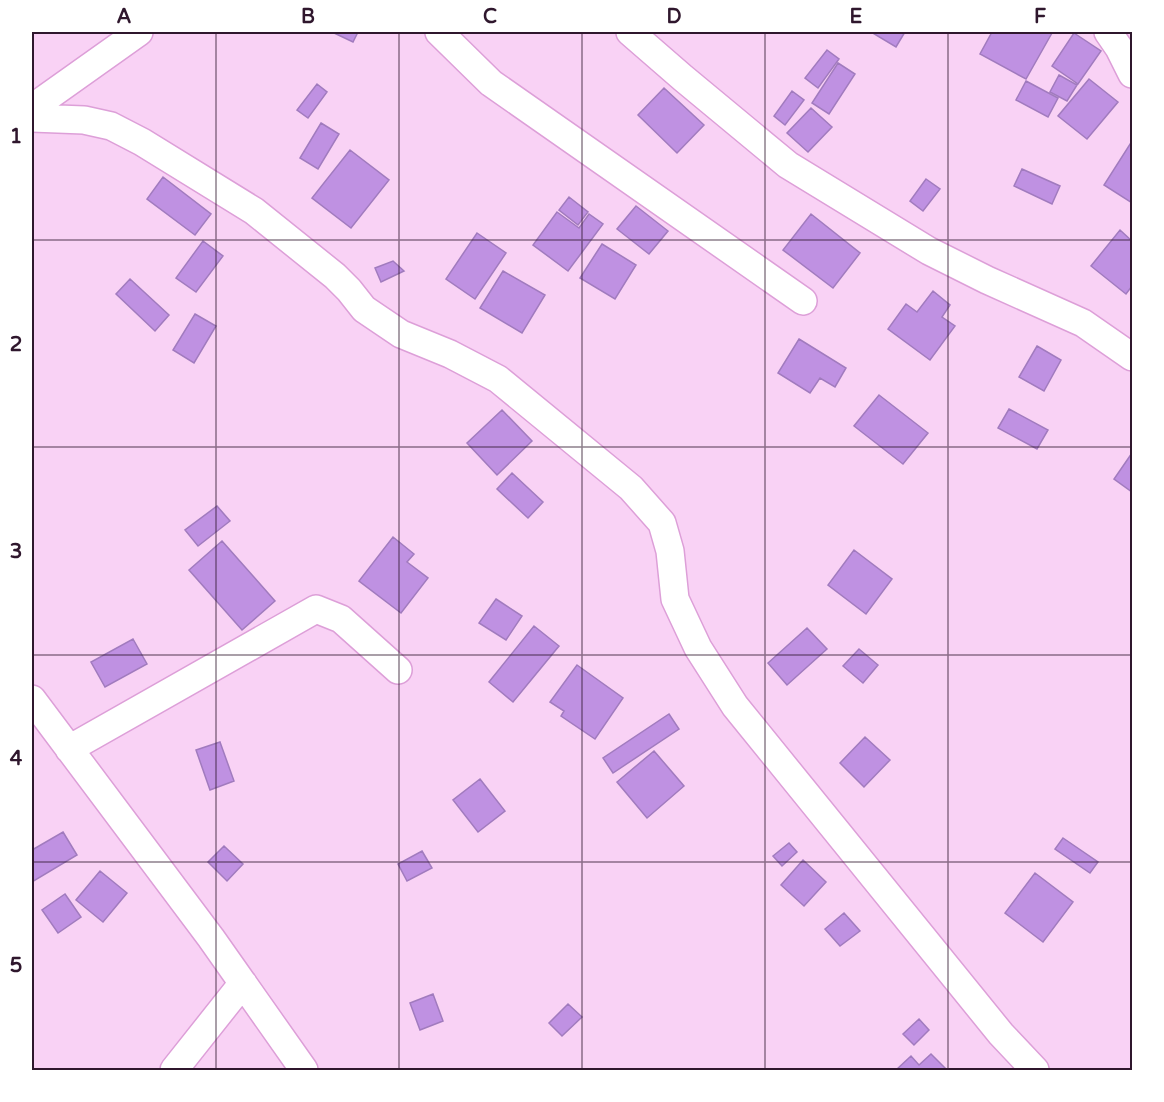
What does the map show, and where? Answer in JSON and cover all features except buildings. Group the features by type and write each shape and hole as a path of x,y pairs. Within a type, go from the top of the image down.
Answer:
{"street":[{"path":"32,108 139,32"},
{"path":"439,32 491,83 802,301"},
{"path":"630,32 788,165 929,251 987,280 1083,322 1132,357"},
{"path":"1108,32 1132,74"},
{"path":"32,118 84,120 111,126 142,142 233,198 254,211 335,276 350,290 364,309 401,334 450,354 498,379 631,488 662,523 670,551 675,599 698,648 735,706 1001,1034 1035,1071"},
{"path":"69,748 316,609 341,619 398,670"},
{"path":"32,699 243,983 304,1071"},
{"path":"174,1071 243,983"}]}
